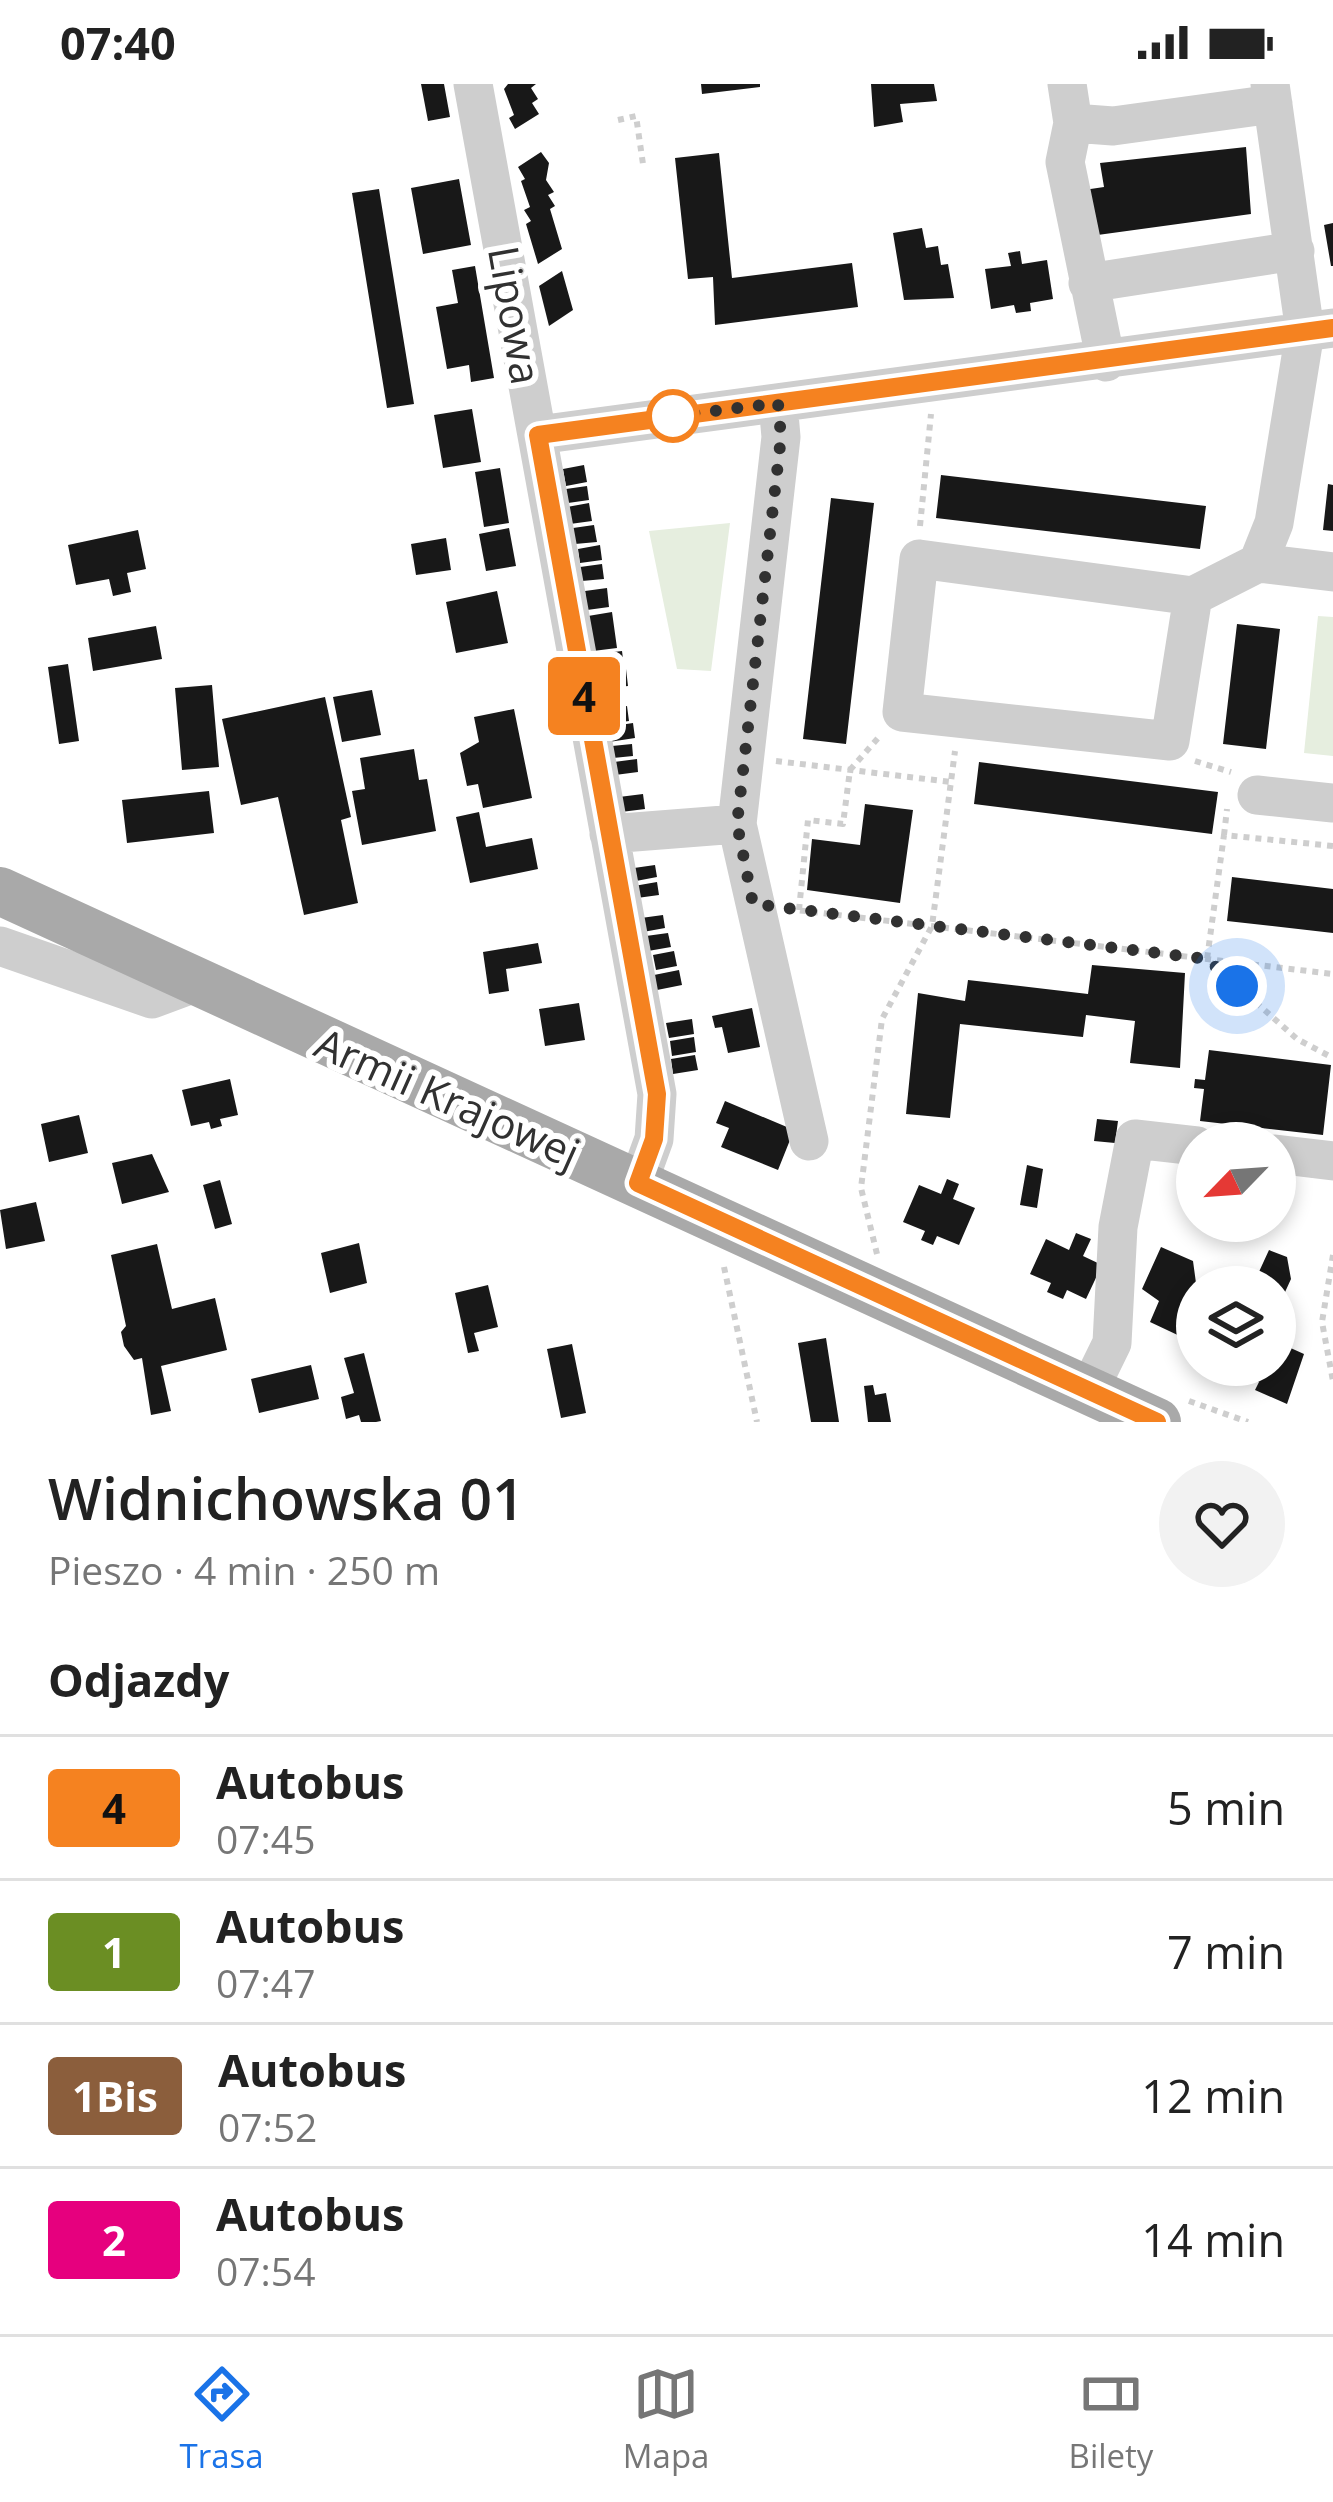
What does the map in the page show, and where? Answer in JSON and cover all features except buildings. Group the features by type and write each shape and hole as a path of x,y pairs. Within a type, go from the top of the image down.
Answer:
{"main road":[{"name":"Armii Krajowej","path":"0,892 1157,1422"}],"street":[{"name":"Lipowa","path":"473,84 657,1094 654,1139 638,1183"},
{"path":"1106,362 1065,162 1070,104 1113,126 1271,94 1294,251 1319,330 1274,523 1258,563"},
{"path":"1088,283 1294,251"},
{"path":"538,435 1319,330"},
{"path":"778,403 781,437 737,824 809,1142"},
{"path":"1193,596 1170,741 902,712 920,560 1193,596 1258,563 1333,572"},
{"path":"1257,795 1333,802"},
{"path":"609,834 737,824"},
{"path":"0,946 152,998 196,982"},
{"path":"1088,1390 1112,1343 1118,1227 1136,1139 1176,1144"},
{"path":"1296,1157 1333,1161"}],"path":[{"path":"618,120 636,116 643,164"},
{"path":"920,560 934,384"},
{"path":"878,1257 861,1188 882,1019 932,926 959,720"},
{"path":"799,910 808,820 843,824 850,770 893,721"},
{"path":"745,757 951,782"},
{"path":"1207,959 1224,835 1333,846"},
{"path":"753,904 1333,974"},
{"path":"1207,959 1297,1039 1333,1058"},
{"path":"716,1220 758,1422"},
{"path":"1333,1255 1322,1322 1333,1381"}],"green space":[{"path":"730,523 711,671 677,669 649,531"},
{"path":"1318,616 1333,617 1333,756 1304,753"}],"bus line":[{"name":"4","path":"1157,1422 638,1183 654,1139 657,1094 538,435 1333,328"}],"route":[{"path":"673,416 778,403 781,437 737,824 753,904 1207,959 1237,986"}]}
